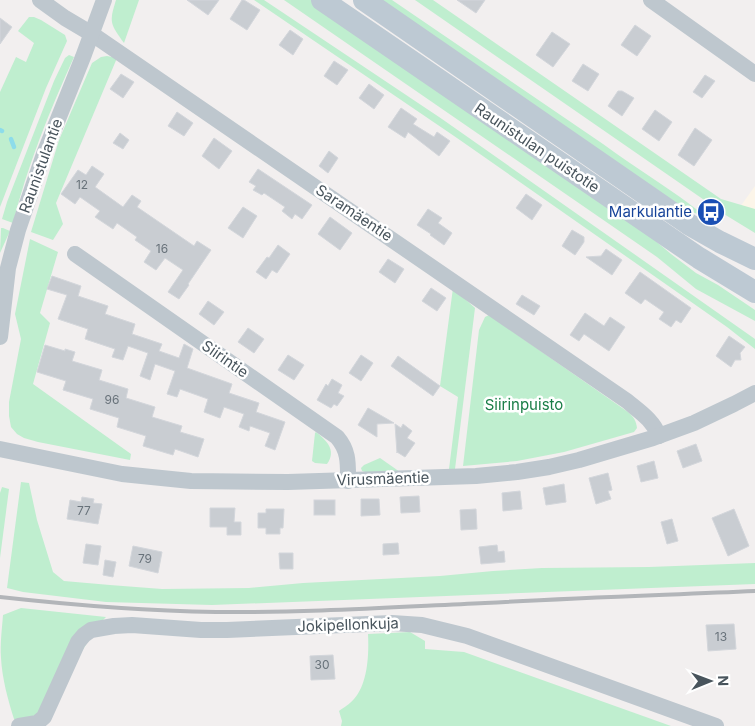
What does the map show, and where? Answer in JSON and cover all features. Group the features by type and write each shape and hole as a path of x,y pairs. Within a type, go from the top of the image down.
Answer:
{"main road":[{"name":"Raunistulan puistotie","path":"322,0 705,263 755,292"},
{"name":"Raunistulan puistotie","path":"364,0 690,225 755,259"}],"street":[{"name":"Saramäentie","path":"40,0 627,401 650,420 659,436"},
{"name":"Raunistulantie","path":"0,337 8,268 18,230 44,154 104,0"},
{"path":"650,0 755,74"},
{"name":"Siirintie","path":"75,254 337,437 346,452 348,481"},
{"name":"Virusmäentie","path":"0,449 122,474 191,481 348,481 476,476 517,472 579,460 659,436 694,423 755,393"},
{"name":"Jokipellonkuja","path":"19,726 37,723 44,717 78,642 91,630 132,625 227,630 392,623 422,626 467,636 716,726"}],"shaded area":[{"path":"755,186 755,215 740,207"}],"green space":[{"path":"116,0 139,0 124,43 112,23 112,13"},
{"path":"254,0 264,0 442,119 755,339 755,349 727,327 457,138"},
{"path":"284,0 311,0 645,232 696,273 718,285 755,310 755,321 696,289 657,257"},
{"path":"378,0 392,0 668,188 705,217 685,209"},
{"path":"415,0 433,0 721,199 755,209 755,233 719,211 722,208 713,201 710,204"},
{"path":"29,17 41,20 65,35 67,41 46,88 0,207 0,92 16,57 26,62 34,43 18,31"},
{"path":"69,55 74,57 40,138 25,180 13,223 2,219 54,81 65,58"},
{"path":"101,57 117,58 56,203 63,224 53,240 31,232 59,140 92,63"},
{"path":"1,228 10,231 0,253"},
{"path":"30,239 58,252 40,313 50,323 33,384 131,454 130,460 38,442 24,438 11,427 9,402 21,339 15,314"},
{"path":"453,288 475,308 455,469 449,469 458,397 440,386"},
{"name":"Siirinpuisto","path":"489,315 628,412 636,423 637,428 634,432 564,452 517,461 463,466 479,330 485,317"},
{"path":"316,432 327,442 331,450 330,459 327,464 312,461"},
{"path":"380,458 400,472 368,473 362,471 361,468 364,465"},
{"path":"21,482 29,483 37,520 53,572 64,581 162,589 249,588 542,568 649,567 755,563 755,584 212,605 106,602 23,592 7,588"},
{"path":"2,487 9,489 0,558 0,493"},
{"path":"21,608 106,617 41,713 20,721 14,719 8,697 3,673 1,647 3,615"},
{"path":"410,632 425,641 425,649 464,652 671,726 341,726 342,721 339,711 354,699 365,677 368,659 368,634"}],"building":[{"path":"187,0 219,0 208,15"},
{"path":"242,0 260,10 247,30 230,19"},
{"path":"457,0 485,0 476,13"},
{"path":"0,18 12,27 0,44"},
{"path":"635,25 651,36 637,56 621,45"},
{"path":"290,30 303,39 293,55 279,45"},
{"path":"552,32 570,44 553,67 536,55"},
{"path":"334,61 348,70 337,85 324,76"},
{"path":"583,64 599,74 588,91 572,81"},
{"path":"121,74 134,82 123,98 110,89"},
{"path":"705,75 715,81 702,98 693,92"},
{"path":"369,84 384,95 374,109 359,98"},
{"path":"618,91 622,91 634,98 622,116 608,106"},
{"path":"401,108 417,119 413,124 434,137 437,132 450,141 439,156 408,132 405,138 388,127"},
{"path":"655,110 672,122 659,141 642,129"},
{"path":"177,112 193,123 184,136 168,126"},
{"path":"695,128 712,140 694,166 678,155"},
{"path":"120,133 129,140 123,149 113,143"},
{"path":"214,138 232,151 219,169 202,156"},
{"path":"329,151 338,158 328,173 319,166"},
{"path":"92,166 104,174 95,187 123,207 132,195 141,201 137,207 194,246 197,241 211,250 179,299 168,292 183,270 165,258 156,270 144,262 151,251 135,240 137,237 117,223 113,229 95,217 100,211 80,197 75,204 61,194 78,170 86,175"},
{"path":"258,169 312,205 302,219 295,214 292,219 282,211 285,207 264,193 262,195 253,190 256,186 249,182"},
{"path":"526,194 542,205 532,220 516,208"},
{"path":"243,207 257,216 243,238 228,228"},
{"path":"428,209 442,218 438,223 452,233 444,245 417,225"},
{"path":"330,217 352,233 340,250 318,234"},
{"path":"572,230 584,237 584,242 575,255 562,246"},
{"path":"278,245 290,254 277,273 272,270 266,279 256,272"},
{"path":"606,249 622,260 612,275 586,257 601,256"},
{"path":"388,259 404,269 395,283 379,272"},
{"path":"640,272 691,308 681,323 676,320 671,327 659,319 664,312 645,299 641,304 625,293"},
{"path":"52,276 81,286 78,296 108,306 105,314 135,324 132,334 162,344 159,351 179,358 184,344 193,349 187,368 232,384 229,393 259,403 256,412 285,422 275,450 265,446 270,433 250,426 249,431 239,427 244,414 224,407 220,418 204,412 208,399 180,389 177,397 167,394 175,371 155,364 150,380 140,376 148,353 128,346 123,360 112,357 115,349 85,339 88,329 58,319 67,295 47,289"},
{"path":"431,288 446,298 437,311 422,301"},
{"path":"522,295 540,306 534,315 516,304"},
{"path":"208,301 224,312 214,325 199,314"},
{"path":"585,313 604,326 610,317 625,327 609,351 584,334 579,341 570,335"},
{"path":"248,328 264,339 254,353 238,342"},
{"path":"729,336 745,347 740,353 741,360 735,360 731,367 716,356"},
{"path":"45,345 75,352 72,361 102,370 99,380 128,389 126,398 155,407 152,417 182,426 180,432 204,439 198,457 175,449 173,455 143,446 146,436 117,427 119,418 90,409 93,399 63,390 66,381 37,372"},
{"path":"288,355 304,365 294,380 278,370"},
{"path":"361,355 373,363 361,381 349,373"},
{"path":"398,356 440,386 433,396 391,366"},
{"path":"332,379 342,385 338,393 344,396 337,406 334,404 331,408 317,400 326,384 328,386"},
{"path":"368,408 394,423 377,424 377,437 358,425"},
{"path":"395,424 401,428 403,424 412,431 407,438 415,443 405,457 397,453"},
{"path":"696,444 702,461 683,468 677,451"},
{"path":"654,461 658,478 641,482 637,466"},
{"path":"608,473 612,490 608,491 611,499 596,504 589,478"},
{"path":"564,484 566,502 546,505 543,488"},
{"path":"520,491 522,509 503,511 502,493"},
{"path":"419,496 420,512 401,513 400,497"},
{"path":"82,497 94,499 93,503 102,504 98,524 67,519 70,500 81,502"},
{"path":"361,499 379,499 380,515 361,516"},
{"path":"314,500 335,500 335,515 314,515"},
{"path":"210,508 235,508 234,522 241,522 241,535 227,535 227,527 210,527"},
{"path":"266,509 284,509 283,528 280,528 280,534 266,534 266,528 258,528 258,513 266,513"},
{"path":"476,509 477,529 461,530 460,510"},
{"path":"734,509 749,546 728,556 712,518"},
{"path":"672,519 678,541 667,544 661,522"},
{"path":"398,543 399,554 383,555 383,544"},
{"path":"86,544 101,546 98,565 83,563"},
{"path":"497,545 498,552 504,551 505,562 481,564 479,547"},
{"path":"133,546 162,552 158,573 129,566"},
{"path":"279,553 293,553 293,569 280,569"},
{"path":"105,560 116,562 113,577 103,575"},
{"path":"734,624 736,649 708,651 706,625"},
{"path":"333,655 335,679 311,680 310,656"}],"waterway":[{"path":"11,139 14,147"}],"railway":[{"path":"0,597 135,609 283,612 755,591"}],"place":[{"name":"Markulantie","path":"711,212"}]}
